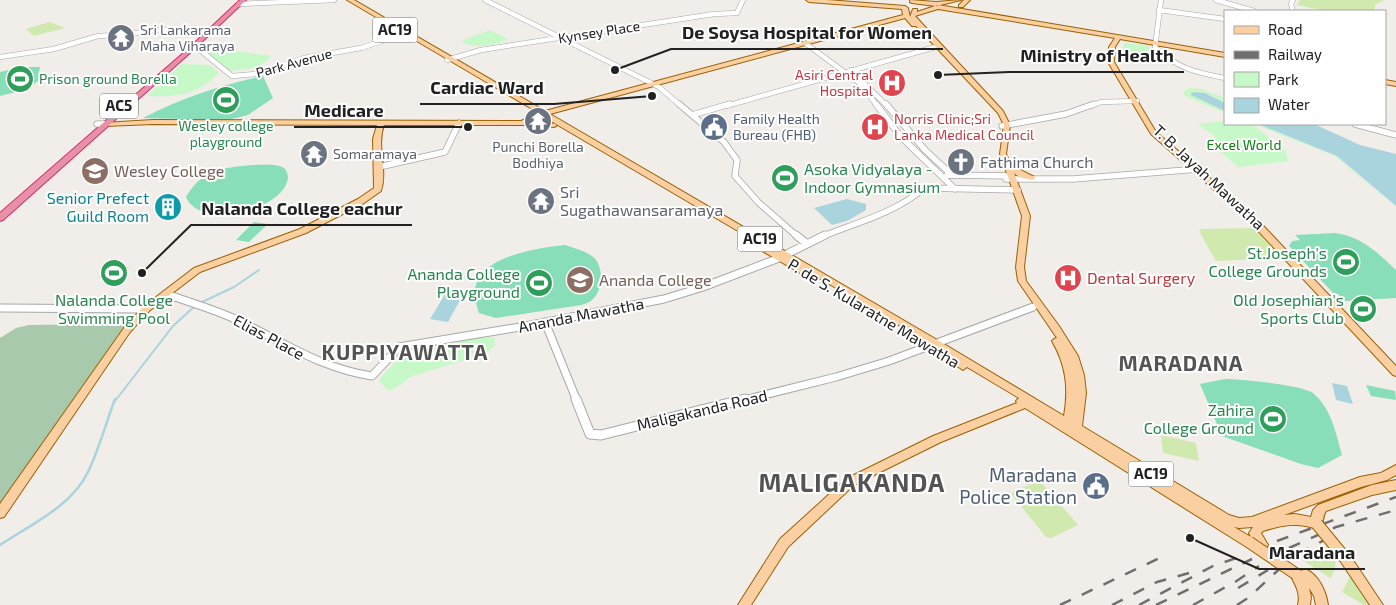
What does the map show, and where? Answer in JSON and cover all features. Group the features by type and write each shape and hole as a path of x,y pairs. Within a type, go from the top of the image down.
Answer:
{"highway":[{"name":"AC5","path":"0,218 239,1"},
{"name":"AC5","path":"0,210 104,122 118,114 194,46 208,30"},
{"path":"118,114 120,118 126,120"}],"main road":[{"name":"AC19","path":"344,0 449,59"},
{"name":"AC19","path":"350,0 404,34"},
{"path":"809,0 938,8 957,5 967,0"},
{"path":"904,5 906,16 996,112 1005,126 1003,154 1009,177"},
{"path":"957,5 981,14 1120,39 1224,55"},
{"path":"914,6 957,5 1120,39"},
{"path":"914,6 913,19 936,47"},
{"path":"104,122 514,123 544,117 558,110 906,16"},
{"name":"T. B. Jayah Mawatha","path":"1120,39 1111,50 1111,62 1156,135 1251,218 1396,372"},
{"name":"P. de S. Kularatne Mawatha","path":"449,59 544,117 783,256 1226,519 1255,525"},
{"name":"P. de S. Kularatne Mawatha","path":"544,117 554,125 783,256"},
{"path":"104,122 126,120 153,122"},
{"path":"0,513 127,330 146,309 197,270 303,231 367,198 378,189 380,167 376,134 381,123"},
{"path":"1005,126 998,156 1026,216 1020,267 1022,281 1056,328 1073,356 1079,375 1081,393 1072,428"},
{"path":"1006,165 1032,179"},
{"name":"T. B. Jayah Mawatha","path":"1197,169 1237,199 1394,364"},
{"path":"1015,190 1023,183 1032,179"},
{"path":"1015,190 1021,220 1015,260 1016,280 1062,349 1070,372 1072,428"},
{"name":"P. de S. Kularatne Mawatha","path":"932,344 1026,404 1072,428 1314,582 1318,588 1322,605"},
{"path":"744,605 784,543 850,482 937,439 1026,404"},
{"path":"1255,525 1360,482 1383,477 1396,470"},
{"path":"1317,524 1317,514 1322,508 1372,490 1396,485"},
{"path":"1255,525 1297,517 1307,518 1317,524 1377,605"},
{"path":"1255,525 1255,533 1262,545 1300,574 1306,602 1304,605"}],"street":[{"path":"239,1 334,0"},
{"path":"485,0 663,90 724,142 737,160 735,176 743,187 771,216 806,244"},
{"name":"Kynsey Place","path":"449,59 481,50 714,14 737,13 743,0"},
{"path":"1160,0 1154,44 1163,56 1181,69 1224,78"},
{"path":"1216,0 1251,10"},
{"path":"1159,10 1224,19"},
{"path":"0,57 38,52 90,38 153,30 208,30"},
{"name":"Park Avenue","path":"194,46 230,74 240,76 257,74 304,58 362,48 404,34"},
{"path":"805,43 867,83 883,99 919,145 952,175"},
{"path":"692,115 936,47"},
{"path":"848,71 862,85 901,137 955,189 1015,190"},
{"path":"1005,126 1066,114 1101,102 1135,101"},
{"path":"380,167 445,152 459,124"},
{"path":"1359,125 1396,135"},
{"path":"942,176 1046,179 1117,177 1197,169"},
{"name":"Ananda Mawatha","path":"399,347 664,299 703,288 783,256 806,244 900,205 914,197 924,188 955,189"},
{"name":"Elias Place","path":"166,294 234,318 300,354 331,368 372,376 399,347"},
{"path":"932,344 1033,307"},
{"path":"0,308 146,309"},
{"name":"Maligakanda Road","path":"545,322 592,435 600,435 836,377 889,361 932,344"}],"green space":[{"path":"1300,0 1384,0 1375,5 1375,10 1321,10 1297,5"},
{"path":"50,22 65,28 34,36 26,29"},
{"path":"490,30 508,39 486,46 474,46 463,43 463,40"},
{"path":"1125,43 1147,45 1166,63 1119,63 1121,49"},
{"path":"212,48 272,56 257,66 229,71 204,51"},
{"path":"182,64 210,65 219,73 211,81 194,91 168,96 147,96"},
{"name":"Prison ground Borella","path":"21,67 40,67 39,72 44,76 28,89 0,96 0,72"},
{"name":"Wesley college playground","path":"263,76 273,98 248,115 228,120 143,118 172,104 202,93"},
{"path":"1189,88 1202,89 1224,98 1224,102 1199,92 1190,94 1224,111 1224,113 1185,96 1183,92"},
{"name":"Excel World","path":"1224,121 1224,125 1253,125 1286,151 1288,161 1238,167 1207,140 1217,138 1198,124"},
{"path":"1257,125 1269,128 1337,156 1396,208 1335,156"},
{"path":"277,165 284,168 287,173 286,185 275,198 268,202 243,212 221,215 199,210 187,200 186,197 193,187 207,175 232,167"},
{"path":"254,222 268,224 249,242 236,240"},
{"path":"1258,228 1281,258 1216,261 1199,231 1201,231 1200,229"},
{"name":"St.Joseph's College Grounds","path":"1335,233 1353,238 1368,246 1396,270 1396,298 1345,301 1338,294 1334,294 1289,246 1292,241 1300,240 1295,235"},
{"name":"Ananda College Playground","path":"565,245 590,255 599,265 601,275 600,287 591,301 581,305 496,318 479,313 475,291 478,279 486,269 511,256"},
{"path":"119,324 124,327 0,504 0,338 16,328 29,325"},
{"path":"495,337 494,346 487,353 410,377 401,385 388,391 379,380 393,364 412,352 476,338"},
{"name":"Zahira College Ground","path":"1225,379 1285,385 1313,393 1329,413 1342,455 1318,468 1301,464 1222,436 1200,384"},
{"path":"1366,385 1395,391 1396,400 1371,396"},
{"path":"1161,435 1196,443 1199,461 1163,453"},
{"path":"1040,481 1078,525 1051,538 1046,537 1012,495 1013,491"},
{"path":"1330,545 1336,562 1330,578 1301,559"},
{"path":"1351,575 1373,605 1364,605 1342,592"}],"water":[{"path":"1191,93 1205,93 1224,102 1224,111 1191,95"},
{"path":"1260,125 1316,125 1360,145 1396,154 1396,206 1337,156"},
{"path":"847,199 866,204 866,210 847,221 832,225 814,208"},
{"name":"Nalanda College Swimming Pool","path":"129,267 122,277 99,278 106,268"},
{"path":"447,291 464,293 448,322 430,319"},
{"path":"1332,383 1347,386 1353,404 1336,400"}],"waterway":[{"path":"200,303 234,287 259,270"},
{"path":"115,401 173,326 196,305"},
{"path":"0,545 61,505 81,484 96,454 115,399"}],"railway":[{"path":"1277,541 1396,497"},
{"path":"1289,548 1336,527 1396,510"},
{"path":"1298,554 1330,537"},
{"path":"1060,605 1166,555"},
{"path":"1139,605 1213,566 1245,555"},
{"path":"1156,605 1252,559"},
{"path":"1237,605 1248,598 1287,562"},
{"path":"1193,605 1235,582 1259,566"},
{"path":"1238,588 1268,570"},
{"path":"1112,605 1157,582 1189,573"}],"place":[{"name":"Sri Lankarama Maha Viharaya","path":"121,38"},
{"name":"De Soysa Hospital for Women","path":"615,70"},
{"name":"Ministry of Health","path":"938,75"},
{"name":"Prison ground Borella","path":"20,79"},
{"name":"Asiri Central Hospital","path":"892,83"},
{"name":"Cardiac Ward","path":"652,96"},
{"name":"Wesley college playground","path":"226,100"},
{"name":"Punchi Borella Bodhiya","path":"538,121"},
{"name":"Medicare","path":"468,127"},
{"name":"Family Health Bureau (FHB)","path":"714,127"},
{"name":"Norris Clinic;Sri Lanka Medical Council","path":"875,127"},
{"name":"Somaramaya","path":"314,154"},
{"name":"Fathima Church","path":"961,162"},
{"name":"Wesley College","path":"95,171"},
{"name":"Asoka Vidyalaya - Indoor Gymnasium","path":"785,178"},
{"name":"Sri Sugathawansaramaya","path":"541,201"},
{"name":"Senior Prefect Guild Room","path":"168,207"},
{"name":"St.Joseph's College Grounds","path":"1346,262"},
{"name":"Nalanda College Swimming Pool","path":"114,273"},
{"name":"Nalanda College eachur","path":"142,273"},
{"name":"Dental Surgery","path":"1068,278"},
{"name":"Ananda College","path":"580,280"},
{"name":"Ananda College Playground","path":"539,283"},
{"name":"Old Josephian's Sports Club","path":"1363,309"},
{"name":"Zahira College Ground","path":"1273,419"},
{"name":"Maradana Police Station","path":"1096,486"},
{"name":"Maradana","path":"1190,538"}],"district":[{"name":"KUPPIYAWATTA","path":"405,353"},
{"name":"MARADANA","path":"1181,364"},
{"name":"MALIGAKANDA","path":"852,483"}]}
